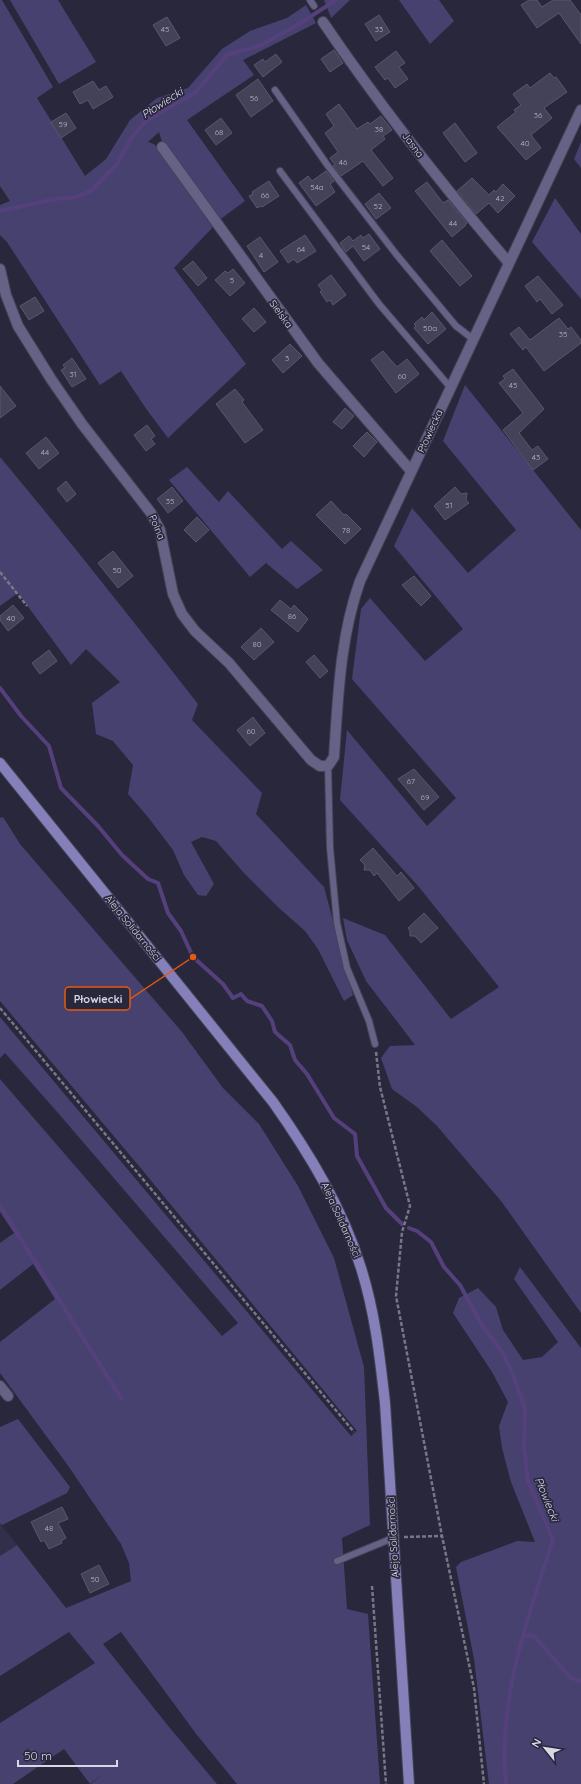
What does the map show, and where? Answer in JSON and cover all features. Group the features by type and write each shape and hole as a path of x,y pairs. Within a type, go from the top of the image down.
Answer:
{"main road":[{"name":"Aleja Solidarności","path":"0,763 273,1102 299,1138 340,1213 361,1268 373,1318 381,1364 385,1403 409,1784"}],"street":[{"name":"Jasna","path":"323,22 359,74 453,197 509,263"},
{"name":"Płowiecka","path":"328,766 334,757 344,635 351,607 360,581 581,110"},
{"name":"Sielska","path":"162,147 314,358 412,471"},
{"name":"Polna","path":"0,269 6,295 18,326 51,379 82,424 151,513 160,530 173,594 182,614 195,631 229,663 311,760 320,766 328,766"},
{"path":"0,1386 8,1396"}],"lane":[{"path":"310,0 314,6"},
{"path":"275,90 328,166 396,254 456,326 473,338"},
{"path":"280,171 379,304 450,387"},
{"path":"328,766 330,848 337,923 347,968 369,1021 375,1044"},
{"path":"337,1561 393,1538"}],"path":[{"path":"0,572 27,606"},
{"path":"0,1008 354,1432"},
{"path":"375,1044 380,1087 410,1206 402,1232 396,1296 442,1536 474,1688 484,1784"},
{"path":"393,1538 442,1536"},
{"path":"372,1586 386,1784"}],"shaded area":[{"path":"0,0 2,0 53,87 37,98 85,176 106,159 130,120 157,98 188,88 222,49 250,31 287,18 306,5 316,23 243,60 254,75 187,120 245,201 218,221 162,142 159,132 148,142 154,144 213,227 174,268 246,364 168,438 121,371 100,385 7,242 0,235 0,205 10,201 0,186"},
{"path":"10,0 58,0 96,62 59,84"},
{"path":"324,0 350,0 331,18"},
{"path":"399,0 439,0 454,21 430,44"},
{"path":"581,142 581,168 574,159"},
{"path":"555,198 581,234 581,299 532,242"},
{"path":"465,385 581,530 581,1313 501,1201 437,1126 417,1107 392,1089 381,1058 390,1046 415,1045 366,981 347,940 343,918 385,935 451,1019 499,987 419,887 340,800 347,730 427,826 456,798 352,679 361,609 370,598 425,661 463,629 394,546 412,508 468,573 516,530 443,441"},
{"path":"0,457 125,611 198,704 192,720 262,793 256,814 324,887 353,995 344,1001 318,949 305,931 279,908 244,873 216,841 202,837 191,842 214,884 206,896 198,895 184,875 173,850 128,794 133,765 113,741 96,734 92,703 120,682 86,649 71,665 18,593 0,606"},
{"path":"187,467 219,502 228,491 282,549 291,541 323,570 297,589 266,563 250,577 169,480"},
{"path":"3,817 20,844 182,1032 223,1088 259,1124 298,1186 334,1258 364,1367 370,1525 342,1538 347,1609 368,1614 380,1784 237,1784 197,1735 121,1632 103,1644 169,1727 217,1784 91,1784 103,1774 90,1784 64,1749 13,1784 0,1784 0,1723 95,1663 69,1632 0,1676 0,1556 17,1545 66,1608 131,1581 129,1563 121,1544 69,1467 0,1373 0,1342 55,1299 33,1264 0,1290 0,1243 14,1233 0,1212 0,1079 222,1336 238,1323 5,1053 0,1058 0,1017 351,1436 357,1431 139,1166 0,1001 0,818"},
{"path":"520,1267 581,1348 581,1784 489,1784 474,1659 456,1567 461,1562 517,1541 535,1542 511,1482 502,1448 499,1426 508,1402 492,1372 453,1313 459,1298 478,1288 496,1307 503,1330 523,1360 542,1357 558,1342 514,1279"},
{"path":"18,1419 70,1487 67,1493 2,1525 0,1523 0,1427"},
{"path":"0,1523 17,1545 0,1556"}],"building":[{"path":"529,0 537,0 542,7 553,0 570,0 581,15 581,44 559,13 537,28 521,5"},
{"path":"379,15 390,32 376,41 365,24"},
{"path":"167,17 180,38 166,46 153,25"},
{"path":"334,50 343,63 330,72 321,59"},
{"path":"396,51 405,63 399,67 408,79 395,88 388,78 385,80 375,67"},
{"path":"276,54 282,62 263,77 254,65 263,59 265,62"},
{"path":"550,73 554,78 556,77 567,92 544,108 552,118 531,135 541,148 526,160 497,127 516,112 514,110 521,105 513,94 527,84 530,88"},
{"path":"258,79 273,101 251,117 236,95"},
{"path":"93,81 99,90 106,86 113,97 93,109 88,100 80,104 73,92"},
{"path":"339,104 357,129 368,122 370,124 381,116 392,130 383,136 385,139 371,150 393,178 383,186 363,161 341,176 333,166 335,165 330,158 338,152 325,133 334,126 326,114"},
{"path":"66,113 76,128 61,138 51,122"},
{"path":"221,118 232,133 216,145 205,130"},
{"path":"455,123 477,153 465,162 443,133"},
{"path":"326,171 334,181 330,184 335,192 316,206 299,183 308,176 312,181"},
{"path":"472,178 489,195 494,190 496,192 503,184 515,196 498,213 489,203 476,214 457,191"},
{"path":"269,181 279,196 262,207 257,208 249,196 253,194 252,192"},
{"path":"427,182 443,203 448,200 467,223 452,237 415,191"},
{"path":"379,193 391,208 376,219 365,204"},
{"path":"369,234 380,249 364,261 353,246 346,252 340,243 349,236 353,241 361,235 363,238"},
{"path":"305,235 316,251 297,263 294,259 288,263 280,251"},
{"path":"260,237 278,262 264,272 247,246"},
{"path":"442,240 472,276 460,286 430,251"},
{"path":"193,261 207,278 198,286 183,269"},
{"path":"233,269 245,283 230,296 215,280 225,271 228,273"},
{"path":"331,275 346,295 333,305 330,300 327,302 320,292 322,290 318,285"},
{"path":"538,276 563,305 552,314 540,299 537,302 525,286"},
{"path":"35,297 44,311 29,320 20,306"},
{"path":"254,308 266,322 254,332 242,319"},
{"path":"432,312 446,329 428,344 414,328 416,326 414,324 422,317 424,320"},
{"path":"559,318 568,329 571,327 581,340 581,343 544,371 526,347 523,350 510,334 519,327 530,340"},
{"path":"290,344 302,356 283,373 272,360"},
{"path":"383,351 397,367 407,359 419,374 396,393 371,360"},
{"path":"72,358 86,379 72,387 61,370 65,368 63,365"},
{"path":"513,369 544,409 519,433 532,450 538,446 548,459 533,470 503,430 523,413 499,383 505,379 503,376"},
{"path":"0,386 16,406 0,418"},
{"path":"235,389 244,400 242,402 263,430 245,443 216,404"},
{"path":"345,408 354,416 342,429 333,422"},
{"path":"147,425 155,436 151,439 155,444 146,451 134,435"},
{"path":"367,432 377,442 364,457 353,446"},
{"path":"46,437 59,453 39,469 26,453"},
{"path":"66,481 76,494 67,502 57,489"},
{"path":"172,487 183,501 168,513 157,499"},
{"path":"455,487 461,494 467,493 466,500 469,503 445,520 434,506"},
{"path":"331,501 344,515 346,514 361,529 345,544 316,515"},
{"path":"197,517 209,530 196,542 184,530"},
{"path":"113,551 133,576 118,588 98,563"},
{"path":"414,576 431,596 421,606 402,585"},
{"path":"280,600 291,609 294,605 308,619 298,632 271,610"},
{"path":"13,605 24,618 8,631 0,620 0,616"},
{"path":"261,628 274,642 254,660 241,647"},
{"path":"49,650 57,661 40,674 32,663"},
{"path":"314,655 328,671 320,678 306,662"},
{"path":"253,717 265,733 250,746 237,730"},
{"path":"414,769 439,797 424,810 398,779"},
{"path":"373,848 397,876 401,872 414,888 399,901 377,873 374,876 370,870 364,870 365,865 360,860"},
{"path":"424,913 438,928 421,943 415,936 410,936 410,931 408,928"},
{"path":"62,1507 68,1519 58,1523 66,1538 61,1541 62,1543 49,1549 44,1540 41,1542 31,1522"},
{"path":"99,1565 109,1584 90,1593 81,1574"}],"waterway":[{"name":"Płowiecki","path":"0,211 55,199 76,197 91,191 117,164 132,137 146,121 196,92 227,55 261,45 299,24 336,0"},
{"name":"Płowiecki","path":"0,688 21,716 49,746 61,788 98,826 122,855 148,879 158,883 168,913 181,931 193,957 223,984 233,998 241,994 247,1001 262,1006 272,1021 275,1032 290,1045 295,1060 307,1074 334,1118 355,1134 357,1156 386,1208 402,1224"},
{"path":"0,1206 121,1398"},
{"name":"Płowiecki","path":"409,1228 417,1231 431,1242 444,1267 460,1285 482,1325 503,1353 512,1372 525,1409 524,1448 528,1481 553,1540 525,1629 510,1691 504,1753 506,1784"},
{"path":"524,1635 534,1636 571,1678 581,1681"}],"place":[{"name":"Płowiecki","path":"193,957"}]}
